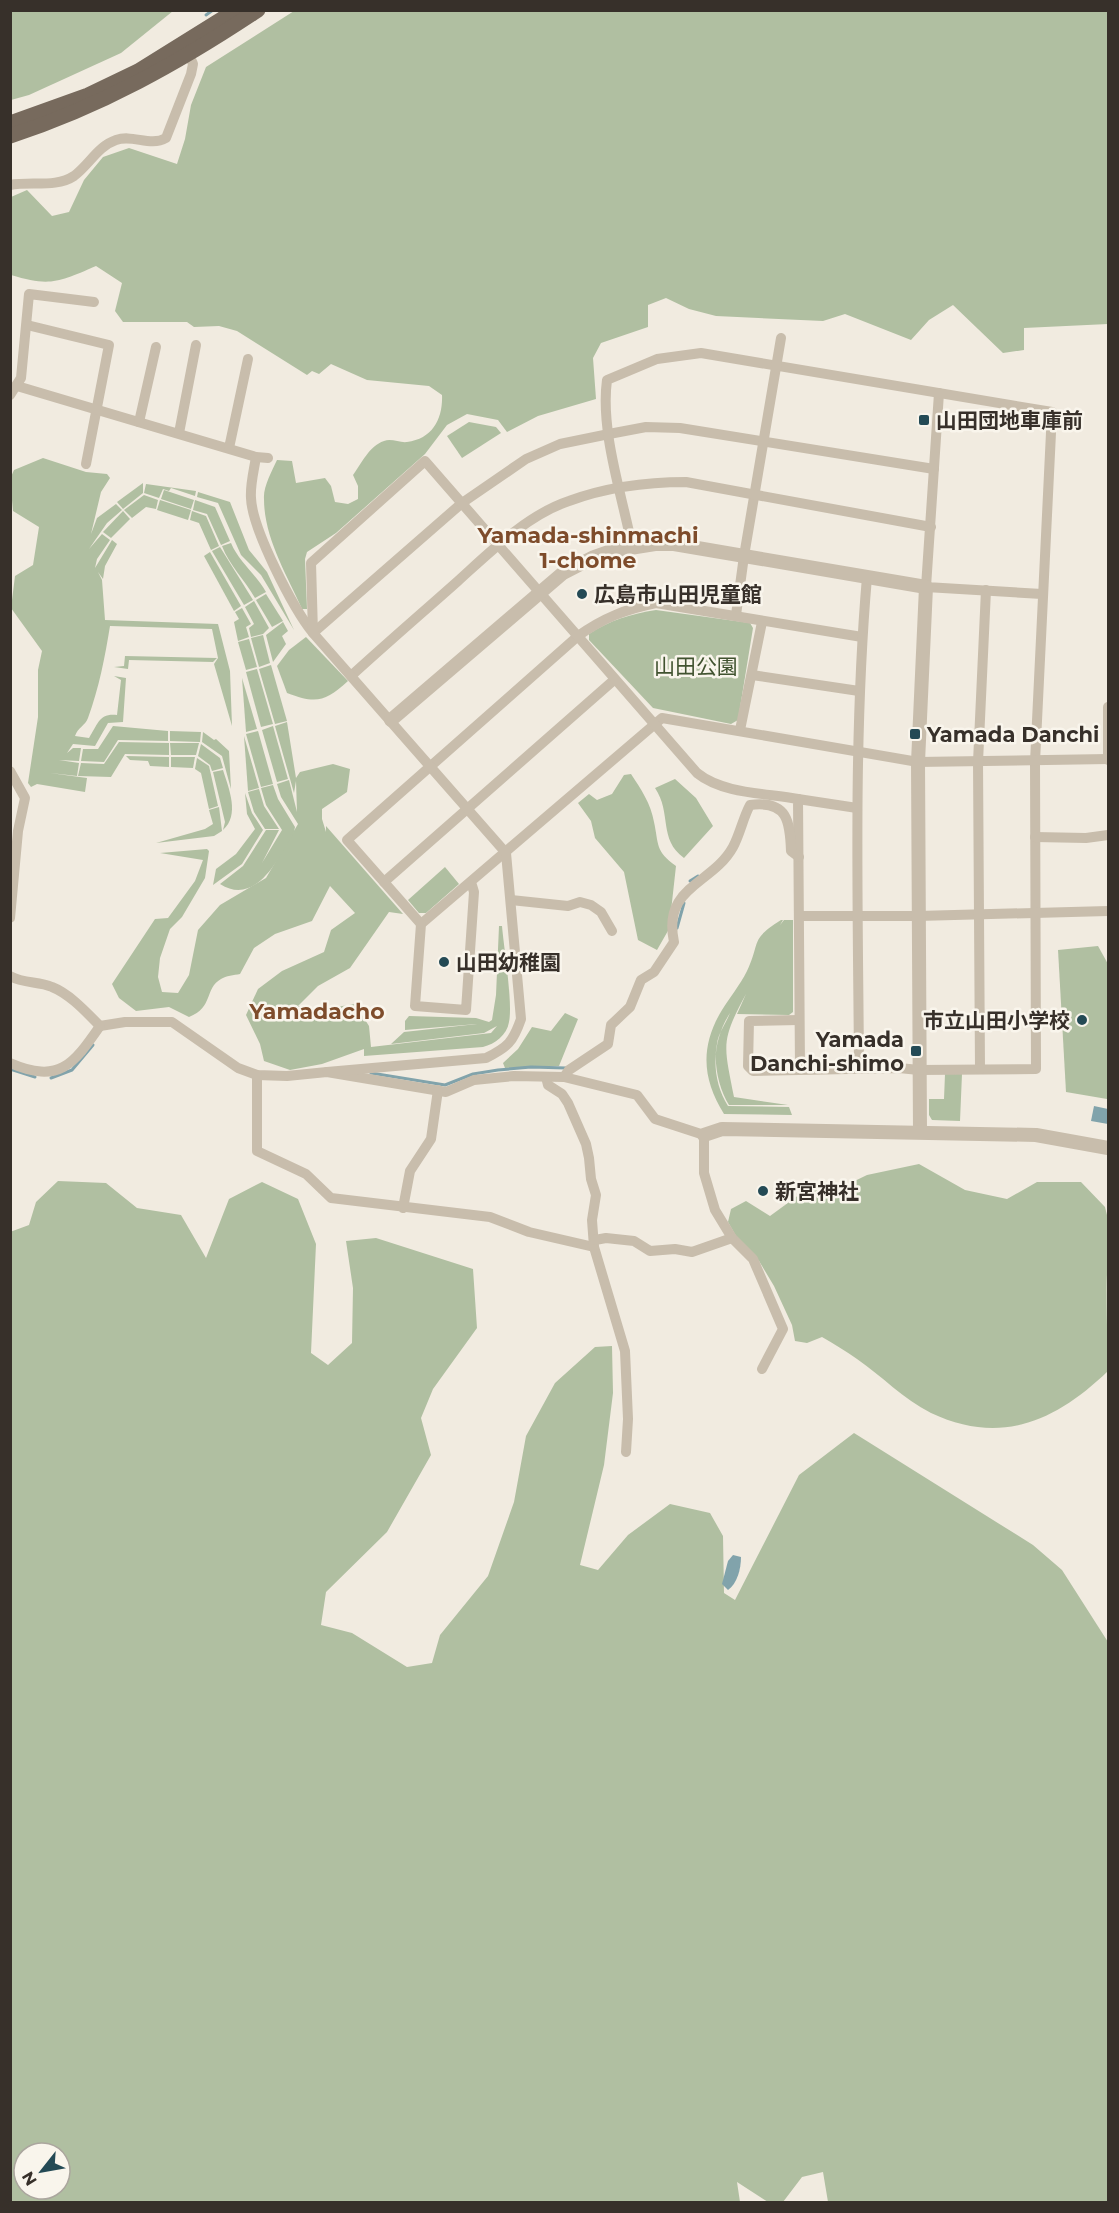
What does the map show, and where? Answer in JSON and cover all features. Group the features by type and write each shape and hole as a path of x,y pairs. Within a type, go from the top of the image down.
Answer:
{"main road":[{"path":"10,123 88,95 186,50 236,10"},
{"path":"10,136 102,100 258,10"}],"street":[{"path":"10,185 58,183 74,176 105,145 119,139 158,143 166,138 191,74 193,64 186,50"},
{"path":"94,302 28,294 21,378 14,390 97,408 256,457 268,458"},
{"path":"27,325 109,345 86,464"},
{"path":"736,615 782,338"},
{"path":"179,433 196,345"},
{"path":"140,422 156,347"},
{"path":"632,546 604,401 607,380 657,359 700,353 778,364 1052,412 1035,762 1036,1069 859,1068 753,1071 748,1066 749,1021 799,1020"},
{"path":"229,448 248,359"},
{"path":"920,1132 918,762 926,587 939,393"},
{"path":"313,633 462,503 525,459 560,444 646,427 680,428 766,440 934,469"},
{"path":"10,1063 46,1074 64,1068 74,1061 100,1026 125,1022 172,1022 238,1068 257,1075 287,1076 486,1058 502,1050 515,1038 521,1019 506,853 301,618 253,518 250,497 256,457"},
{"path":"313,633 310,562 425,461 614,680 697,773 708,782 857,808"},
{"path":"351,676 498,546 534,520 567,501 620,487 645,482 686,482 931,526"},
{"path":"391,720 539,592 586,560 632,546 674,544 926,587 1042,594"},
{"path":"859,1068 857,808 859,691 867,577"},
{"path":"980,1069 978,762 986,590"},
{"path":"471,882 474,892 466,1010 415,1006 421,924 348,840 578,636 599,621 627,609 656,603 862,637"},
{"path":"740,730 762,622"},
{"path":"752,675 859,691"},
{"path":"384,882 614,680"},
{"path":"421,924 662,718 918,762 1035,762 1108,760 1108,707"},
{"path":"10,771 25,798 18,831 10,918"},
{"path":"798,798 800,1070"},
{"path":"564,1077 569,1070 608,1044 611,1025 630,1007 641,980 654,972 674,942 671,930 681,896 697,880 715,871 733,848 750,805 779,808 784,813 790,826 790,851 799,857"},
{"path":"1035,837 1086,838 1108,835"},
{"path":"511,900 568,906 580,902 591,905 601,912 612,931"},
{"path":"799,916 918,916 1108,911"},
{"path":"10,976 22,982 50,986 59,990 100,1026"},
{"path":"327,1072 446,1092 474,1080 514,1076 564,1077 637,1095 656,1119 704,1135 722,1129 1036,1135 1108,1148"},
{"path":"257,1075 257,1151 306,1174 331,1198 490,1217 529,1232 594,1243 606,1238 634,1241 650,1251 675,1248 692,1252 732,1238"},
{"path":"546,1077 548,1085 562,1094 568,1103 586,1144 596,1195 592,1220 594,1243 625,1352 628,1419 626,1452"},
{"path":"403,1208 410,1171 431,1139 438,1090"},
{"path":"704,1135 704,1173 715,1210 732,1238 753,1259 783,1329 762,1369"}],"green space":[{"path":"11,10 173,11 121,53 29,95 11,100"},
{"path":"294,11 1108,11 1108,324 1024,328 1024,350 1003,353 953,305 929,320 911,340 845,314 823,321 716,316 689,309 666,298 648,305 648,327 601,343 593,358 596,399 538,416 507,432 498,420 467,414 447,425 425,454 336,533 307,552 305,559 307,609 302,609 277,556 265,514 265,489 277,460 292,461 296,483 325,478 331,486 335,502 348,504 358,499 358,486 353,475 370,451 384,441 407,442 424,437 435,426 441,412 442,395 429,386 367,380 331,364 319,374 312,371 307,375 237,331 219,326 194,327 187,322 123,322 115,311 122,283 96,266 73,276 45,282 11,275 11,197 27,190 52,216 69,212 84,180 103,157 129,148 177,164 185,139 191,105 206,67"},
{"path":"469,422 496,427 501,433 462,458 447,436"},
{"path":"43,458 86,472 107,474 110,478 101,492 91,534 97,518 116,504 122,510 107,523 89,549 102,534 110,540 97,559 95,568 112,540 117,544 105,566 103,579 98,572 102,580 105,620 218,624 230,671 232,726 214,664 218,658 212,629 110,626 92,707 87,721 75,736 89,738 103,718 117,715 121,680 114,676 126,678 123,722 108,723 95,746 73,744 67,753 73,748 81,748 79,761 59,760 79,763 77,776 50,773 87,778 85,792 37,784 31,787 28,783 38,717 38,670 42,651 11,608 15,576 33,565 39,527 13,511 10,479 14,470"},
{"path":"143,483 143,493 123,509 117,502"},
{"path":"146,484 196,491 195,496 171,488 169,491 163,489 159,498 144,493"},
{"path":"164,490 194,500 191,509 161,499"},
{"path":"198,492 230,502 249,550 267,572 294,630 261,575 241,555 218,503 197,497"},
{"path":"144,495 158,500 156,509 146,507 132,518 124,510"},
{"path":"160,500 191,510 188,520 157,510"},
{"path":"195,500 215,507 230,541 221,545 207,514 193,510"},
{"path":"123,511 130,519 111,538 103,532"},
{"path":"192,511 206,516 219,546 211,550 199,523 190,520"},
{"path":"231,543 238,556 266,592 255,598 222,546"},
{"path":"220,547 253,600 244,605 212,551"},
{"path":"210,552 241,606 234,611 204,556"},
{"path":"266,594 283,621 272,627 256,600"},
{"path":"254,601 269,628 263,634 251,637 249,628 254,624 245,607"},
{"path":"242,608 251,624 246,627 249,637 238,641 234,622 239,619 235,612"},
{"name":"山田公園","path":"656,610 750,623 753,628 738,720 731,724 653,708 589,640 589,634 613,621"},
{"path":"283,622 288,631 282,636 286,644 273,662 266,635"},
{"path":"263,635 270,663 259,667 251,638"},
{"path":"306,637 348,681 333,693 320,699 306,699 287,693 277,666 289,650"},
{"path":"249,639 257,667 246,670 238,642"},
{"path":"125,656 217,658 213,662 129,660 128,669 114,667 124,666"},
{"path":"271,665 287,721 275,724 259,669"},
{"path":"257,669 273,724 261,727 246,672"},
{"path":"242,678 257,729 246,732"},
{"path":"287,722 296,778 300,772 333,764 350,769 347,792 322,809 326,832 326,826 403,914 389,912 350,968 318,986 298,1006 317,1010 355,1004 369,1026 371,1047 491,1033 497,1026 484,1033 391,1044 404,1032 477,1024 405,1030 405,1021 409,1016 476,1018 489,1022 492,1020 496,995 499,926 502,926 510,1013 506,1031 492,1044 483,1047 364,1056 364,1049 322,1064 290,1070 264,1061 260,1044 246,1015 258,989 282,971 324,952 331,930 355,913 330,886 312,921 275,934 254,948 240,974 225,977 216,983 206,1003 197,1013 189,1017 169,1007 136,1011 119,998 112,984 155,919 168,918 195,881 203,860 160,853 207,849 209,851 205,878 182,917 170,929 160,958 158,977 162,992 178,993 189,975 198,930 220,905 266,878 298,824 281,797 277,784 289,780 297,812 296,781 294,793 275,726"},
{"path":"113,726 168,731 168,741 118,740 104,762 81,761 83,749 98,749"},
{"path":"273,726 288,779 277,782 262,730"},
{"path":"170,731 201,732 200,742 170,741"},
{"path":"258,731 273,784 261,787 246,734"},
{"path":"203,732 214,740 216,739 229,751 231,789 222,756 202,742"},
{"path":"244,736 259,788 248,791"},
{"path":"119,742 169,743 169,755 125,754 111,777 78,776 81,763 104,764"},
{"path":"170,743 199,743 196,755 171,755"},
{"path":"201,744 220,758 223,768 212,771 210,765 198,756"},
{"path":"126,756 169,757 169,767 150,766 148,761 130,760"},
{"path":"171,757 195,757 193,768 171,767"},
{"path":"197,758 209,766 218,806 209,809 201,773 195,769"},
{"path":"223,770 232,809 228,824 223,830 225,822 213,772"},
{"path":"631,774 651,809 661,852 676,866 669,929 657,950 638,940 624,872 595,838 591,821 578,803 589,794 597,800 612,794 624,775"},
{"path":"675,779 696,798 713,826 684,858 671,843 663,807 655,788"},
{"path":"273,785 278,799 295,827 294,832 273,866 255,885 245,889 233,889 220,884 243,866 266,830 279,830 262,863 282,830 266,805 261,788"},
{"path":"259,789 264,806 279,829 265,829 254,812 248,792"},
{"path":"245,793 252,813 263,830 242,864 213,885 216,869 236,854 255,829 247,814"},
{"path":"219,807 222,831 214,836 156,843 205,829 213,824 209,810"},
{"path":"445,867 459,884 426,913 419,913 408,900"},
{"path":"781,920 783,920 780,925 784,920 793,920 793,1012 789,1015 737,1014 746,994 732,1023 726,1044 734,1097 788,1105 729,1105 716,1067 718,1083 728,1106 789,1107 792,1115 724,1114 711,1088 707,1049 715,1023 747,971 760,937"},
{"name":"市立山田小学校","path":"1098,946 1108,964 1107,1099 1066,1092 1058,950"},
{"path":"565,1013 578,1019 559,1066 505,1068 503,1063 518,1049 532,1027 551,1031"},
{"path":"945,1074 962,1074 960,1121 932,1120 929,1115 929,1099 944,1099"},
{"path":"919,1164 965,1190 1007,1199 1037,1182 1081,1182 1105,1207 1108,1219 1108,1371 1088,1389 1048,1415 1026,1423 1004,1427 981,1427 957,1423 921,1407 857,1359 822,1337 807,1343 795,1341 792,1325 774,1286 759,1261 740,1243 728,1222 731,1209 746,1201 770,1216 807,1189 832,1192 867,1175"},
{"path":"58,1181 106,1183 137,1208 181,1215 206,1258 229,1199 262,1182 298,1199 316,1244 311,1353 328,1365 352,1343 353,1288 346,1241 376,1238 473,1269 477,1328 433,1389 421,1418 431,1455 387,1532 326,1592 321,1625 352,1633 407,1667 432,1663 440,1635 488,1576 514,1502 526,1436 555,1383 595,1347 612,1346 613,1393 604,1465 580,1565 598,1570 628,1535 670,1504 710,1513 723,1536 724,1593 735,1600 799,1475 854,1433 1033,1545 1062,1570 1108,1642 1108,2202 828,2202 823,2172 802,2177 783,2202 768,2202 737,2182 740,2202 11,2202 10,1232 29,1225 36,1202"}],"water":[{"path":"1094,1106 1108,1109 1108,1124 1091,1121"},
{"path":"733,1555 741,1557 740,1566 736,1580 728,1590 722,1584 728,1561"}],"waterway":[{"path":"206,15 213,10"},
{"path":"690,881 698,876"},
{"path":"677,928 684,903"},
{"path":"51,1078 72,1070 93,1045"},
{"path":"371,1073 445,1085 473,1074 498,1070 531,1067 566,1068"},
{"path":"10,1069 35,1077"}],"place":[{"name":"山田団地車庫前","path":"924,420"},
{"name":"広島市山田児童館","path":"582,594"},
{"name":"Yamada Danchi","path":"915,734"},
{"name":"山田幼稚園","path":"444,962"},
{"name":"市立山田小学校","path":"1082,1020"},
{"name":"Yamada Danchi-shimo","path":"916,1051"},
{"name":"新宮神社","path":"763,1191"}],"district":[{"name":"Yamada-shinmachi 1-chome","path":"588,548"},
{"name":"Yamadacho","path":"317,1011"}]}
